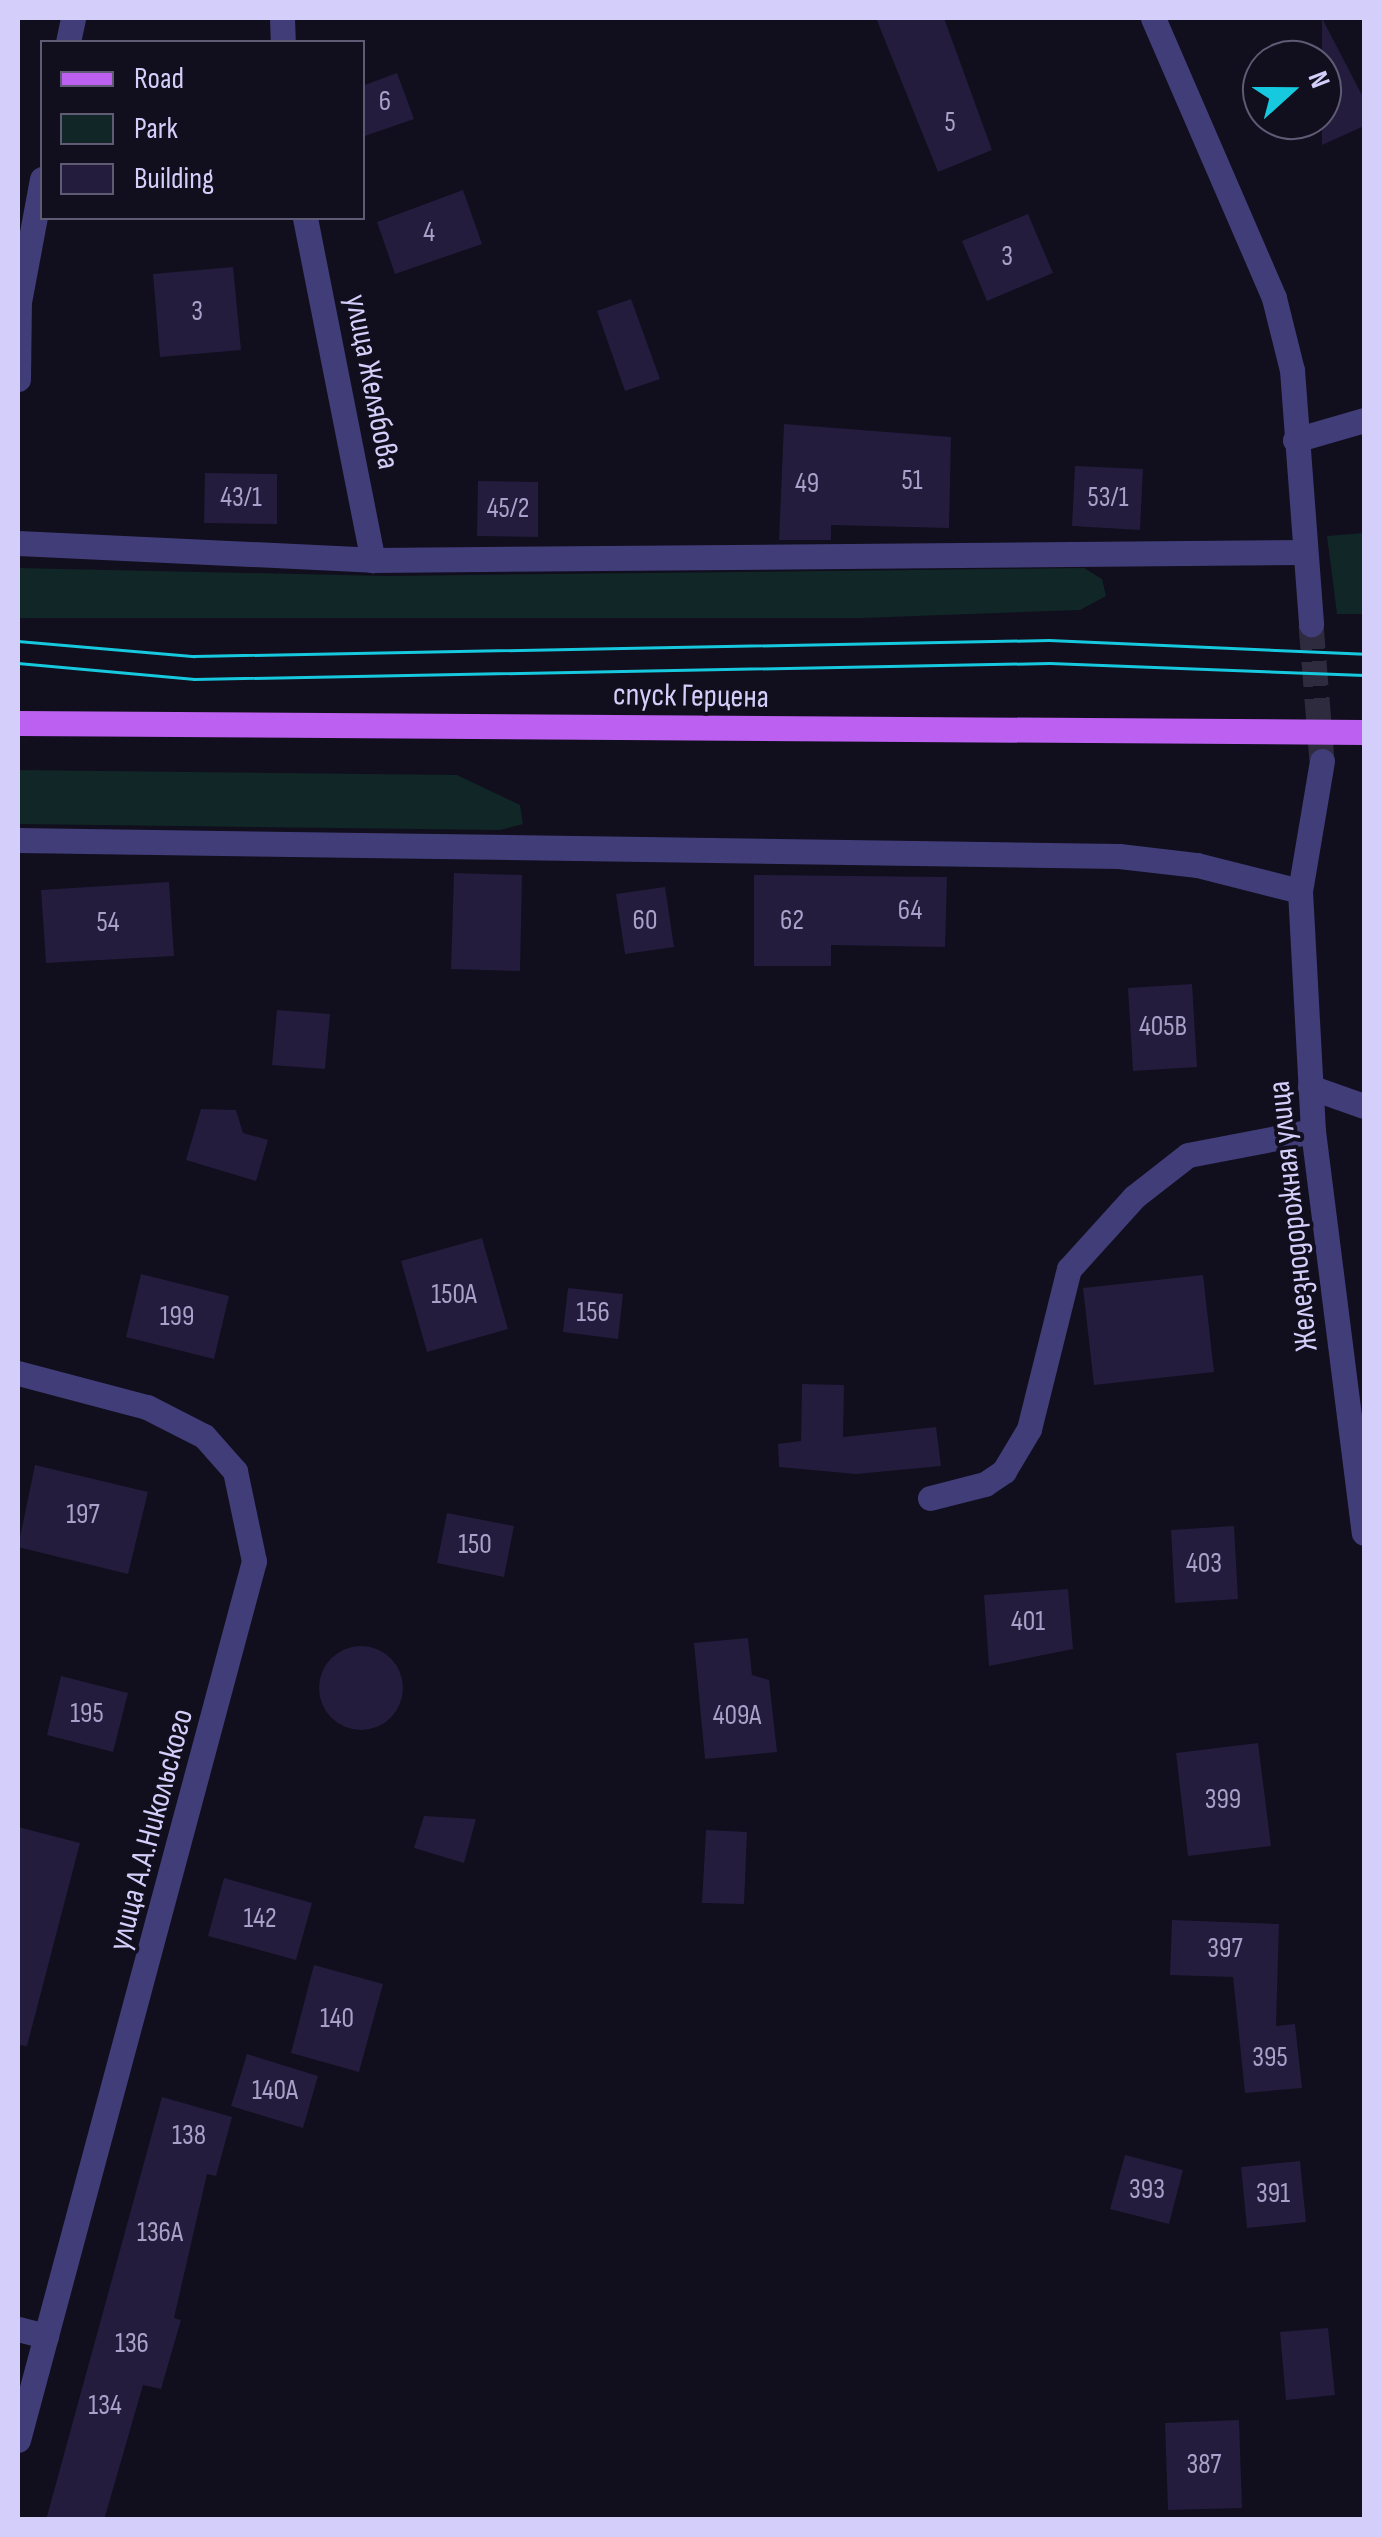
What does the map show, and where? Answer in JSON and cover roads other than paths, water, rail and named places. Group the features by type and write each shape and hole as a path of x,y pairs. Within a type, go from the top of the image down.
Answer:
{"main road":[{"name":"спуск Герцена","path":"18,723 1175,734 1364,732"}],"street":[{"path":"1153,18 1274,298 1292,370 1311,624"},
{"path":"18,379 19,302 40,190"},
{"name":"улица Желябова","path":"305,220 373,560"},
{"path":"1295,440 1364,420"},
{"path":"18,543 373,560 1304,552"},
{"name":"Железнодорожная улица","path":"1322,761 1300,890 1310,1086 1364,1533"},
{"path":"18,840 1119,856 1197,864 1300,890"},
{"path":"1310,1086 1364,1106"},
{"path":"930,1498 985,1484 1004,1471 1029,1428 1069,1270 1134,1197 1188,1155 1313,1130"},
{"name":"улица А.А.Никольского","path":"18,1373 147,1407 204,1436 235,1471 254,1561 18,2440"},
{"path":"18,2328 46,2336"}],"tunnel":[{"path":"1311,624 1322,761"}],"tram line":[{"path":"18,641 194,656 1049,640 1364,654"},
{"path":"18,663 194,679 1050,663 1364,675"}]}
